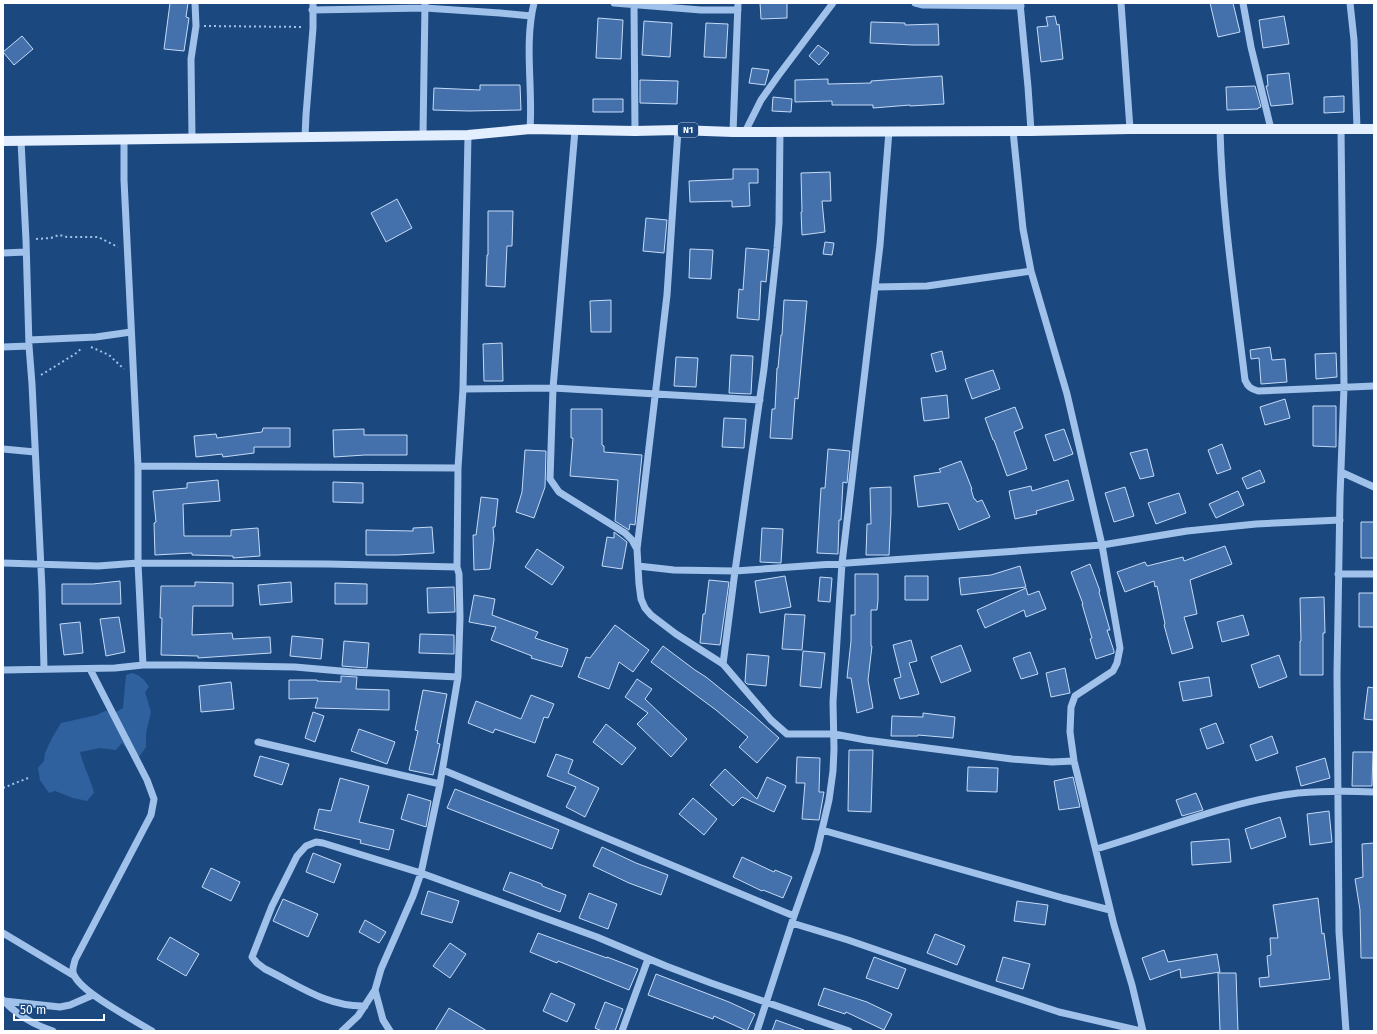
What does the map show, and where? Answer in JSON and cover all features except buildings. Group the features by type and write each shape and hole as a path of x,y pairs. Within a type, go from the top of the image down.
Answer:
{"main road":[{"name":"N1","path":"3,141 468,135 530,129 780,132 1130,129 1374,129"}],"street":[{"path":"192,138 191,59 196,26 195,3"},
{"path":"530,129 531,16 534,3"},
{"path":"614,3 701,10 738,6 733,132"},
{"path":"745,132 762,100 778,76 833,3"},
{"path":"915,3 923,5 1020,4 1031,131"},
{"path":"1121,3 1130,129"},
{"path":"1243,3 1251,47 1270,129"},
{"path":"1350,3 1354,40 1357,129"},
{"path":"634,4 634,131"},
{"path":"305,137 313,28 312,7 425,6 531,16"},
{"path":"423,135 425,6"},
{"path":"1220,129 1220,153 1246,384 1249,388 1258,391 1374,386"},
{"path":"1341,129 1344,387 1338,574 1337,674 1339,932 1346,1031"},
{"path":"575,130 553,388 550,479 558,492 625,533 632,540 637,549"},
{"path":"678,130 667,295 637,549 641,599 645,608 651,615 676,634 723,664 771,720 787,734 834,734 866,740 1012,759 1052,762 1074,761"},
{"path":"757,1031 816,851 829,800 833,771 833,702 842,563 880,245 889,131"},
{"path":"443,770 793,919 848,940 1059,1012 1142,1031 1132,985 1110,910 1074,761 1070,732 1071,707 1075,696 1112,671 1117,663 1120,648 1102,546 1067,394 1031,271 1023,229 1013,131"},
{"path":"723,664 760,400 779,223 780,132"},
{"path":"342,1031 358,1016 375,990 381,969 413,896 421,872 443,770 458,677 460,618 459,574 457,567 458,468 463,388 468,135"},
{"path":"124,140 124,180 130,332 138,466 138,563 143,665"},
{"path":"21,141 29,343 41,563 44,669"},
{"path":"3,253 26,252"},
{"path":"875,287 927,286 1031,271"},
{"path":"3,347 130,332"},
{"path":"463,388 553,388 760,400"},
{"path":"3,449 35,452"},
{"path":"138,466 458,468"},
{"path":"1341,472 1374,487"},
{"path":"638,566 674,570 735,571 1102,546 1187,530 1256,524 1340,520"},
{"path":"3,563 98,566 138,563 328,564 457,567"},
{"path":"1338,574 1374,574"},
{"path":"3,670 90,669 143,665 295,667 352,672 458,677"},
{"path":"73,974 72,968 75,960 151,815 154,799 147,780 90,669"},
{"path":"258,742 440,784"},
{"path":"1096,849 1244,804 1297,794 1338,790 1374,792"},
{"path":"822,830 1110,910"},
{"path":"365,1006 356,1006 325,1000 265,969 253,960 252,957 272,906 297,856 306,846 316,842 421,872 597,937 711,983 849,1031"},
{"path":"3,933 73,974 93,996 152,1031"},
{"path":"622,1031 648,958"},
{"path":"375,990 383,1020 390,1031"},
{"path":"4,1001 60,1007 70,1005 93,996"},
{"path":"4,1001 15,1012 31,1022 53,1031"}],"path":[{"path":"196,26 313,28"},
{"path":"26,240 59,236 98,236 127,252"},
{"path":"32,384 37,377 75,354 96,337"},
{"path":"90,347 109,355 122,367 134,382"},
{"path":"3,788 28,778"}],"shaded area":[{"path":"132,673 142,678 149,687 145,692 151,712 146,733 146,747 139,757 129,752 122,743 116,750 100,748 80,752 94,793 87,801 73,798 55,791 49,793 40,780 38,768 44,761 45,753 61,723 97,715 105,711 116,712 123,708 126,675"}]}
